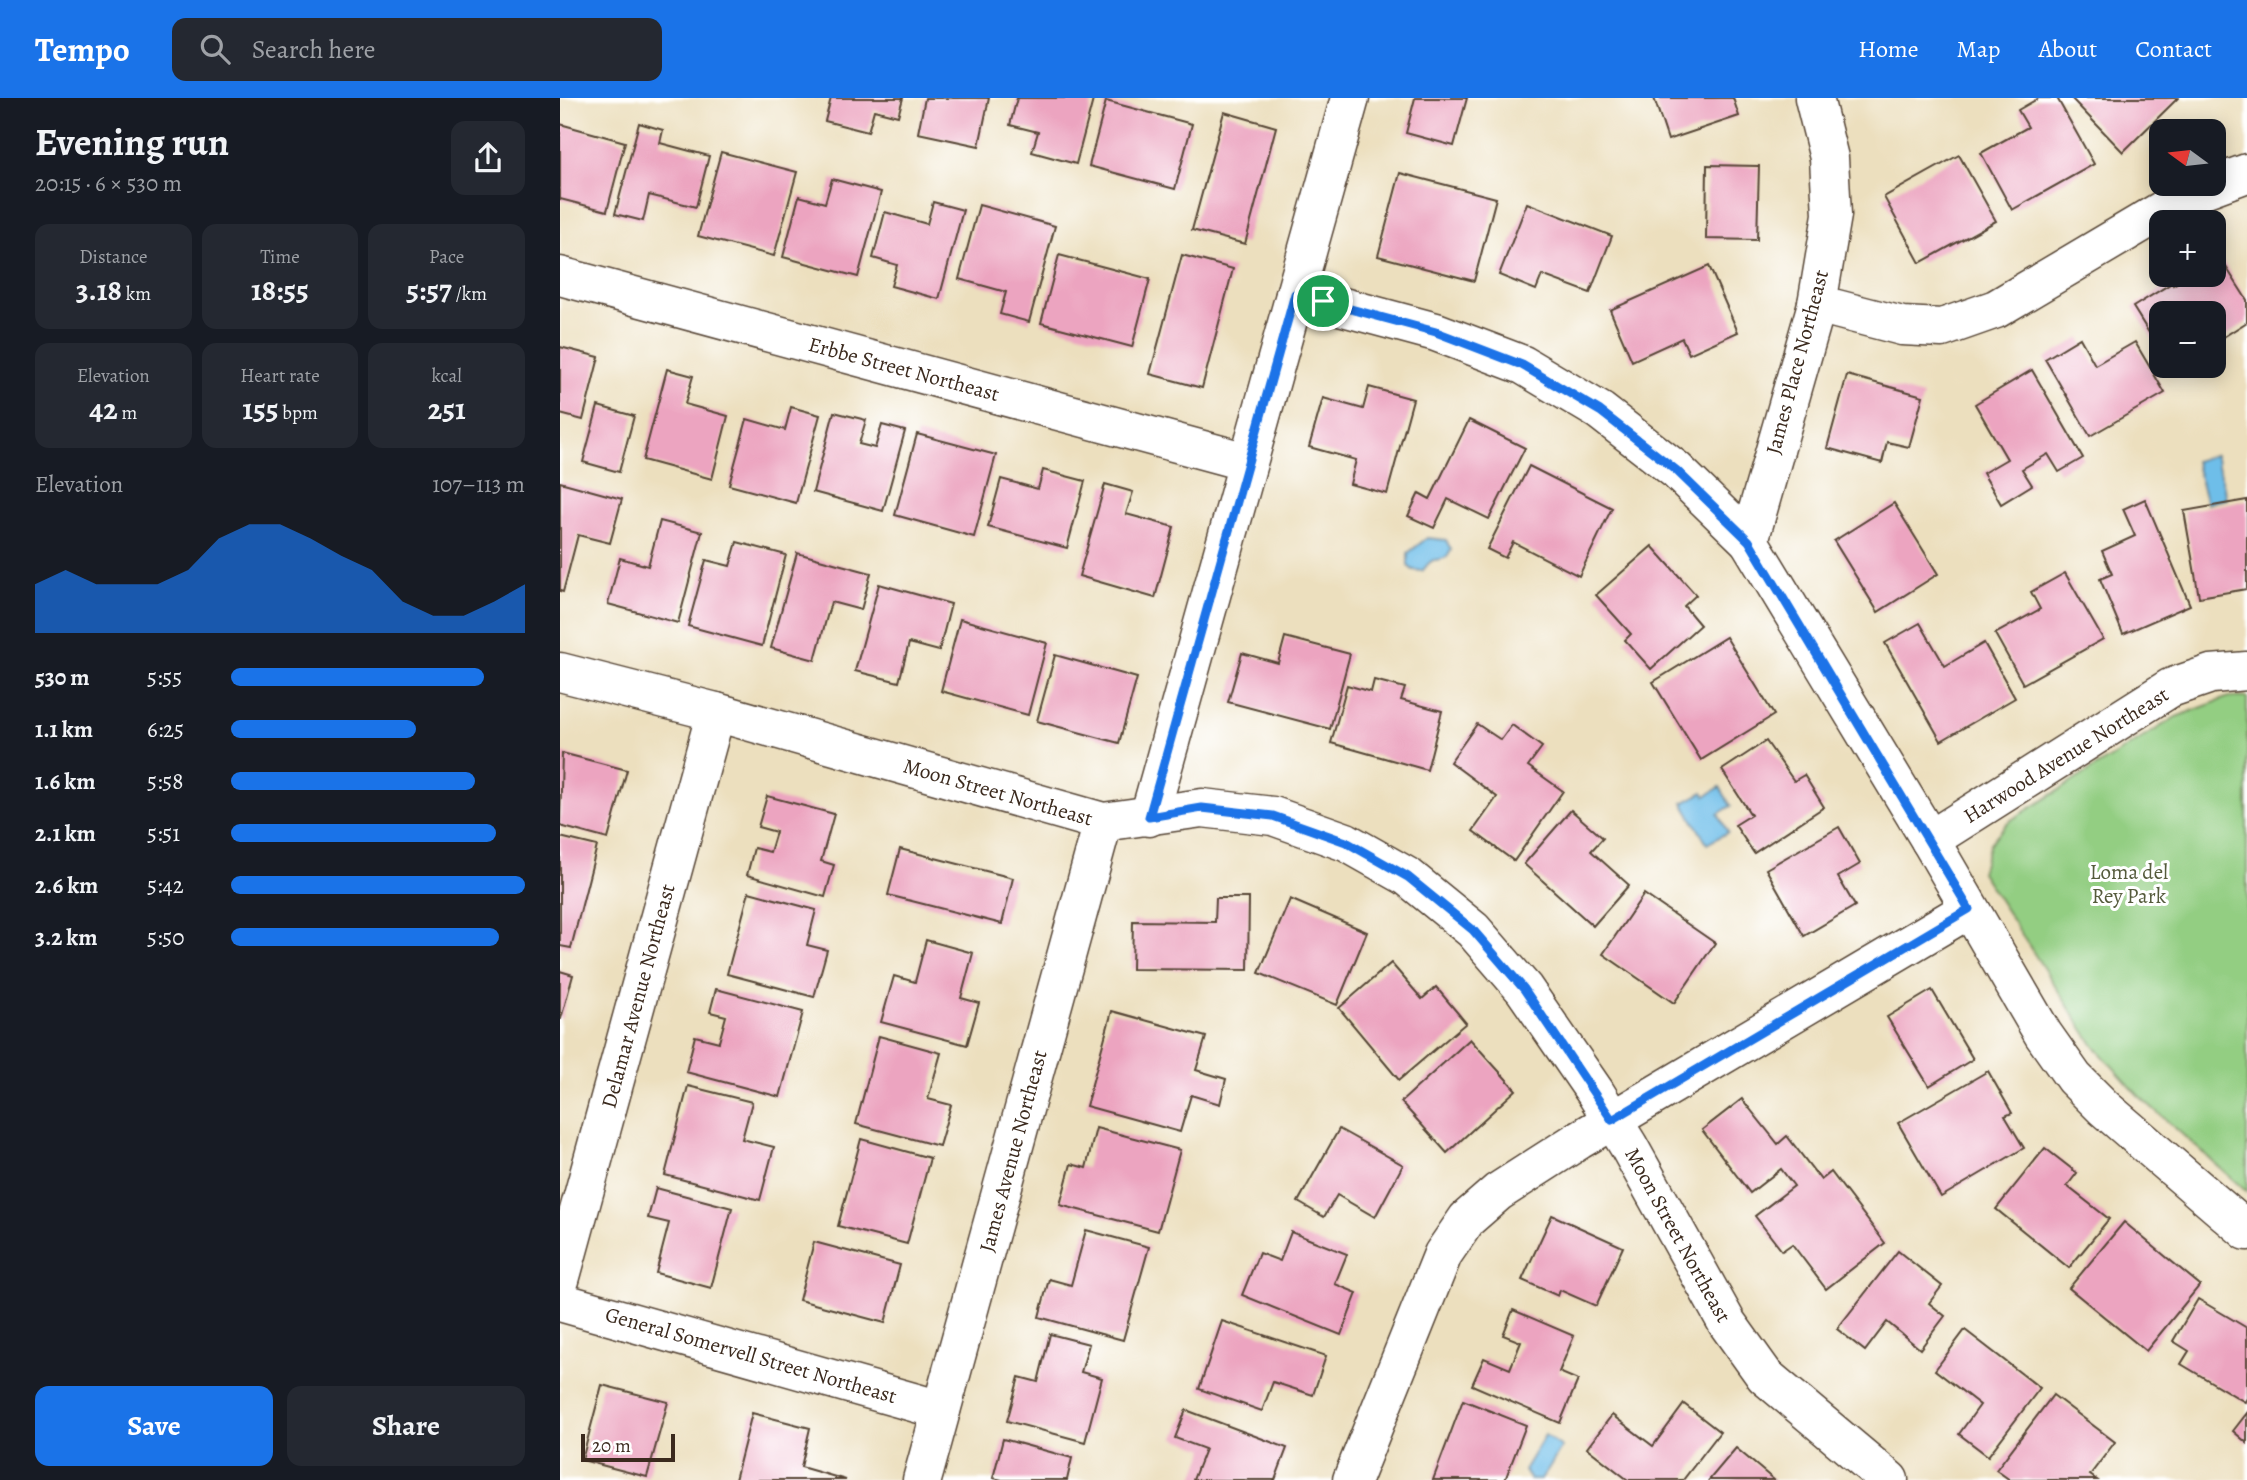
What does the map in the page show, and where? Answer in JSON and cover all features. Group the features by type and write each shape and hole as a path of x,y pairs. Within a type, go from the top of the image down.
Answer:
{"street":[{"path":"1149,817 1350,98"},
{"name":"James Place Northeast","path":"1749,541 1816,303 1832,215 1829,158 1814,98"},
{"path":"1816,303 1902,326 1942,328 1996,309 2190,194 2247,173"},
{"name":"Erbbe Street Northeast","path":"560,276 1247,462"},
{"path":"1295,294 1436,332 1522,365 1600,411 1676,470 1749,541 1930,840 2043,1034 2074,1078 2104,1108 2247,1231"},
{"name":"Harwood Avenue Northeast","path":"1930,840 2170,688 2211,674 2247,671"},
{"name":"Moon Street Northeast","path":"560,672 716,712 1103,822 1202,808 1273,816 1346,842 1408,877 1473,930 1524,989 1612,1120 1727,1323 1765,1376 1889,1480"},
{"name":"Delamar Avenue Northeast","path":"560,1280 716,712"},
{"name":"James Avenue Northeast","path":"922,1480 1103,822"},
{"path":"1352,1480 1443,1254 1466,1219 1498,1192 1612,1120 1969,909"},
{"name":"General Somervell Street Northeast","path":"560,1302 941,1410"}],"green space":[{"name":"Loma del Rey Park","path":"2229,697 2247,698 2247,1192 2138,1095 2094,1046 1981,872 1990,843 2008,822 2176,717"}],"water":[{"path":"2215,455 2227,498 2207,504 2195,461"},
{"path":"1427,538 1446,540 1451,550 1446,557 1432,561 1422,571 1413,570 1408,566 1408,553"},
{"path":"1720,787 1731,806 1718,814 1728,832 1707,844 1683,803 1703,792 1706,796"},
{"path":"1545,1435 1562,1447 1541,1480 1530,1480 1524,1470"}],"building":[{"path":"831,98 903,98 898,116 874,110 868,132 825,121"},
{"path":"925,98 989,98 979,146 918,133"},
{"path":"1017,98 1093,100 1076,164 1032,152 1038,132 1010,125"},
{"path":"1415,98 1467,98 1454,146 1406,133"},
{"path":"1654,98 1733,98 1739,116 1668,140"},
{"path":"2039,98 2057,98 2094,164 2012,210 1981,153 2028,127 2018,110"},
{"path":"2071,98 2178,98 2157,119 2149,119 2149,126 2123,152"},
{"path":"1106,101 1192,124 1175,189 1089,166"},
{"path":"1224,112 1276,127 1245,244 1192,230"},
{"path":"639,123 663,130 660,143 709,156 696,207 649,195 643,221 615,214"},
{"path":"560,124 625,142 607,211 560,199"},
{"path":"721,152 797,172 774,256 698,236"},
{"path":"1959,155 1996,221 1920,263 1884,197"},
{"path":"1707,165 1759,166 1757,240 1706,239"},
{"path":"1400,173 1496,198 1474,281 1378,256"},
{"path":"832,179 881,192 858,277 783,257 799,196 825,203"},
{"path":"933,202 963,210 939,299 891,286 897,265 873,258 885,212 927,224"},
{"path":"1527,203 1612,236 1590,293 1542,275 1536,290 1499,275"},
{"path":"979,205 1055,226 1029,322 1000,314 1006,292 959,279"},
{"path":"1059,255 1150,279 1132,347 1041,323"},
{"path":"1182,255 1233,269 1202,388 1150,374"},
{"path":"1709,266 1738,332 1689,354 1682,338 1632,361 1610,310"},
{"path":"2226,267 2247,300 2247,322 2226,335 2226,301 2149,301 2149,333 2133,307 2166,287 2226,287"},
{"path":"2080,338 2095,365 2135,342 2149,366 2149,378 2156,378 2165,393 2090,436 2045,359"},
{"path":"560,347 599,357 583,420 560,414"},
{"path":"667,369 693,376 685,404 728,416 712,479 643,460"},
{"path":"2032,370 2083,458 2059,472 2048,454 2022,469 2032,485 2001,504 1983,473 2007,459 1975,404"},
{"path":"1847,375 1923,396 1909,447 1887,442 1882,463 1827,448"},
{"path":"1369,387 1413,399 1387,494 1350,484 1356,460 1309,447 1323,398 1363,409"},
{"path":"598,406 634,416 619,472 583,462"},
{"path":"791,407 820,415 796,503 729,485 747,419 785,430"},
{"path":"834,412 866,420 859,444 875,448 882,425 905,431 883,511 813,492"},
{"path":"1469,420 1525,448 1489,519 1448,499 1434,528 1408,516 1419,493 1430,499"},
{"path":"917,434 996,455 974,537 895,515"},
{"path":"1529,466 1612,508 1579,576 1513,542 1505,558 1487,549"},
{"path":"1043,470 1085,481 1067,548 988,527 1001,479 1038,489"},
{"path":"560,482 622,499 610,543 578,535 563,592 560,591"},
{"path":"1105,484 1133,492 1126,514 1174,527 1155,598 1079,576"},
{"path":"2145,499 2190,605 2123,634 2100,579 2112,574 2102,551 2135,536 2123,509"},
{"path":"2247,500 2247,589 2199,597 2184,511"},
{"path":"1894,503 1938,574 1878,612 1834,541"},
{"path":"660,521 702,532 678,623 608,604 620,558 648,566"},
{"path":"737,542 786,555 762,646 688,626 706,560 730,566"},
{"path":"1652,546 1696,595 1684,606 1700,625 1651,669 1625,640 1631,634 1596,595"},
{"path":"797,553 871,573 861,610 831,602 815,660 771,648"},
{"path":"2065,573 2103,639 2023,684 1995,634 2040,609 2031,592"},
{"path":"879,584 951,604 939,651 909,643 899,682 855,671"},
{"path":"960,619 1047,643 1028,715 941,691"},
{"path":"1920,623 1945,666 1984,643 2015,698 1941,741 1885,643"},
{"path":"1285,637 1350,654 1330,729 1228,702 1242,653 1278,663"},
{"path":"1726,637 1774,715 1701,760 1653,682"},
{"path":"1055,655 1137,678 1119,743 1037,721"},
{"path":"1374,680 1405,688 1401,700 1442,711 1427,770 1331,743 1347,685 1371,692"},
{"path":"1477,724 1501,740 1512,725 1542,747 1528,766 1563,791 1514,861 1473,831 1497,797 1450,762"},
{"path":"1766,741 1794,781 1804,775 1824,807 1754,853 1735,825 1751,815 1722,770"},
{"path":"562,753 627,770 608,839 560,826"},
{"path":"767,796 834,814 821,861 834,865 825,897 747,875 754,848 770,852 776,832 758,827"},
{"path":"1571,810 1603,838 1591,851 1629,885 1593,926 1524,864"},
{"path":"1839,827 1860,864 1838,877 1855,906 1804,936 1766,869"},
{"path":"560,837 597,846 571,948 560,946"},
{"path":"900,849 1013,878 1002,924 888,895"},
{"path":"749,892 816,910 807,945 827,950 814,997 727,974"},
{"path":"1644,894 1715,943 1674,1003 1603,954"},
{"path":"1216,898 1249,898 1248,970 1132,969 1133,921 1215,922"},
{"path":"1290,899 1367,932 1337,1005 1259,973"},
{"path":"926,940 973,953 961,998 979,1003 967,1045 881,1022 894,976 915,982"},
{"path":"1391,963 1422,999 1436,987 1466,1023 1399,1080 1339,1008"},
{"path":"560,971 573,975 561,1019 560,1019"},
{"path":"716,989 803,1012 780,1097 686,1072 695,1036 719,1042 726,1016 710,1012"},
{"path":"1932,990 1973,1059 1929,1086 1887,1017"},
{"path":"1112,1011 1206,1037 1196,1070 1226,1079 1220,1104 1191,1095 1180,1132 1086,1106"},
{"path":"879,1036 941,1053 928,1099 951,1105 939,1146 856,1124"},
{"path":"1470,1039 1516,1090 1447,1153 1401,1102"},
{"path":"1988,1071 2012,1113 2005,1116 2024,1148 1941,1197 1898,1123"},
{"path":"688,1086 752,1102 742,1139 774,1147 760,1200 665,1175"},
{"path":"1742,1099 1778,1144 1787,1136 1821,1180 1831,1172 1885,1243 1826,1289 1792,1244 1782,1251 1755,1216 1794,1186 1781,1169 1750,1193 1702,1130"},
{"path":"1096,1128 1180,1150 1158,1231 1060,1205 1071,1164 1086,1168"},
{"path":"1339,1129 1403,1165 1375,1217 1337,1195 1324,1217 1298,1202"},
{"path":"861,1139 930,1158 907,1244 838,1226"},
{"path":"2045,1148 2077,1173 2067,1186 2109,1219 2069,1268 1996,1209"},
{"path":"656,1188 732,1208 711,1288 656,1273 669,1223 648,1218"},
{"path":"1552,1215 1623,1247 1596,1306 1560,1290 1558,1296 1522,1280"},
{"path":"2124,1222 2200,1285 2146,1351 2069,1288"},
{"path":"1086,1230 1149,1247 1123,1340 1039,1317 1049,1279 1071,1285"},
{"path":"1291,1232 1347,1254 1335,1284 1357,1293 1341,1335 1242,1295 1259,1253 1280,1261"},
{"path":"814,1242 900,1265 885,1323 799,1300"},
{"path":"1898,1251 1942,1286 1929,1303 1945,1316 1920,1349 1887,1322 1865,1351 1837,1329"},
{"path":"2198,1299 2247,1328 2245,1402 2181,1364 2189,1351 2173,1341"},
{"path":"1513,1310 1574,1336 1559,1372 1578,1380 1560,1423 1472,1385 1484,1358 1510,1369 1521,1342 1503,1335"},
{"path":"1222,1321 1326,1356 1313,1395 1273,1382 1262,1411 1199,1389"},
{"path":"1965,1330 2040,1388 1988,1456 1959,1434 1980,1405 1935,1370"},
{"path":"1050,1334 1089,1344 1081,1372 1102,1378 1085,1442 1007,1421 1019,1377 1038,1382"},
{"path":"602,1385 668,1402 647,1477 582,1460"},
{"path":"2053,1395 2115,1442 2090,1475 2097,1480 2010,1480 1996,1470"},
{"path":"1463,1400 1526,1425 1505,1480 1433,1480"},
{"path":"1684,1404 1720,1432 1683,1480 1628,1480 1587,1448 1612,1415 1653,1446"},
{"path":"1186,1410 1287,1448 1275,1480 1193,1480 1205,1449 1175,1438"},
{"path":"752,1413 810,1428 801,1467 846,1480 735,1480"},
{"path":"2247,1413 2247,1443 2233,1431"},
{"path":"1003,1439 1072,1458 1067,1480 993,1478"},
{"path":"1736,1448 1774,1480 1709,1480"}],"route":[{"path":"1295,294 1323,301 1436,332 1522,365 1600,411 1676,470 1749,541 1969,909 1612,1120 1524,989 1473,930 1408,877 1346,842 1273,816 1202,808 1149,817 1295,294"}]}
